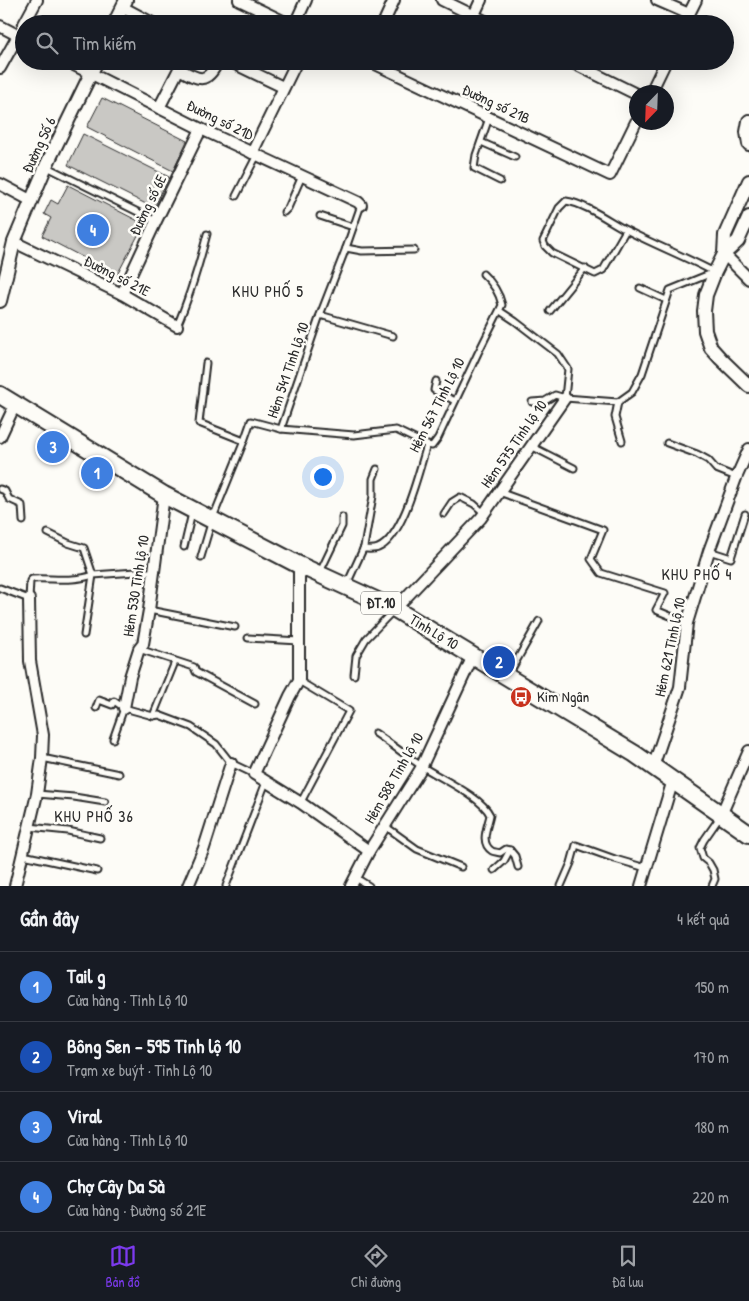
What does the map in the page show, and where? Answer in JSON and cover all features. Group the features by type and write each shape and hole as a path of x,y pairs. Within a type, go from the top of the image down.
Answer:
{"main road":[{"name":"Tỉnh Lộ 10","path":"0,395 164,495 299,565 395,609 635,754 749,834"}],"street":[{"path":"29,15 37,0"},
{"path":"238,0 270,15"},
{"path":"299,15 306,0"},
{"path":"387,15 394,0"},
{"path":"442,0 472,15"},
{"path":"474,15 481,0"},
{"path":"657,0 681,15"},
{"path":"689,15 696,0"},
{"path":"124,4 140,15"},
{"path":"0,26 15,34"},
{"path":"0,68 15,46"},
{"name":"Đường số 21D","path":"83,70 361,205"},
{"name":"Đường Số 6","path":"0,301 14,242 46,166 93,70"},
{"path":"159,108 178,70"},
{"path":"187,70 196,78 206,78 213,70"},
{"path":"247,70 284,87"},
{"path":"254,154 292,70"},
{"name":"Đường số 21B","path":"388,70 610,175 632,130"},
{"path":"587,70 629,91"},
{"path":"654,85 662,70"},
{"path":"749,121 747,132 749,144"},
{"name":"Đường số 6E","path":"122,294 202,129"},
{"path":"749,181 725,235 724,254 749,279"},
{"path":"0,184 32,200"},
{"path":"749,217 738,241 724,254 714,272 705,299 704,318 711,348 749,386"},
{"name":"Đường số 21E","path":"14,242 122,294 177,326"},
{"name":"Hẻm 575 Tỉnh lộ 10","path":"395,609 481,518 498,491 565,398"},
{"path":"0,437 15,405"},
{"name":"Hẻm 621 Tỉnh lộ 10","path":"653,767 680,687 687,623 709,551 736,478 749,449"},
{"name":"Hẻm 530 Tỉnh lộ 10","path":"124,708 130,677 139,649 143,644 164,495"},
{"path":"299,565 299,680 254,774 369,851"},
{"path":"15,886 37,794 42,758 43,735 30,661 29,599"},
{"name":"Hẻm 588 Tỉnh lộ 10","path":"353,882 369,851 422,766 473,656"},
{"path":"722,815 749,751"},
{"path":"188,886 204,848 231,763"},
{"path":"641,886 673,780"}],"lane":[{"path":"490,118 476,155 474,168 500,181"},
{"path":"481,142 515,157"},
{"path":"236,196 254,154"},
{"path":"46,166 156,221"},
{"path":"284,212 288,208 302,175"},
{"path":"626,230 603,270 595,274 552,253 543,241 559,208 566,202 572,202 714,272"},
{"name":"Hẻm 541 Tỉnh lộ 10","path":"202,556 212,520 251,421 281,429 320,315 361,205"},
{"path":"320,216 353,227"},
{"path":"177,326 186,305 207,234"},
{"path":"346,248 362,251 414,250"},
{"path":"550,311 585,268"},
{"path":"622,441 615,417 618,402 632,392 642,374 670,290 714,272"},
{"path":"483,274 490,280 500,295 502,305 500,311 558,354 568,369 565,398 555,395 545,401 532,402"},
{"path":"640,288 666,300"},
{"name":"Hẻm 567 Tỉnh Lộ 10","path":"363,549 376,549 384,545 408,508 427,445 432,446 438,438 500,311"},
{"path":"320,315 393,336"},
{"path":"206,363 199,423 244,441"},
{"path":"436,381 434,390 455,401"},
{"name":"Hẻm 575 Tỉnh lộ 10","path":"565,398 618,402"},
{"path":"281,429 354,435 396,430 427,445"},
{"path":"667,443 697,454 708,460 716,469 736,478"},
{"path":"531,446 574,468"},
{"path":"346,586 363,549 372,505 373,479 377,469"},
{"path":"0,489 5,491 9,499 22,505 23,521"},
{"path":"498,491 603,530 591,559 601,573 665,592 656,610 687,623"},
{"path":"444,514 452,502 460,497 484,512"},
{"path":"184,547 193,510"},
{"path":"709,551 731,558 745,514"},
{"path":"319,574 342,526 342,518"},
{"path":"48,533 68,543 84,548 92,575 84,635"},
{"path":"0,588 29,599 30,581 32,579 75,579 86,578 92,575 154,572"},
{"path":"354,676 356,656 366,639 395,609"},
{"path":"149,610 235,627"},
{"path":"508,677 539,621"},
{"path":"248,638 299,641"},
{"path":"139,649 194,667 196,672 255,704"},
{"path":"153,716 175,662"},
{"path":"299,680 349,711 300,803"},
{"path":"96,708 99,700 112,705 114,701 124,708 153,716 160,716 191,727 216,744 231,763 254,774"},
{"path":"113,739 124,708"},
{"path":"376,733 422,766 479,800 490,815 485,836 486,845 492,851 500,853 506,849 510,850"},
{"path":"42,758 119,774"},
{"path":"226,886 266,782"},
{"path":"37,794 106,802"},
{"path":"712,886 715,879 708,863 703,858 700,848 722,815"},
{"path":"385,825 417,849 461,867"},
{"path":"29,827 68,831 100,838"},
{"path":"561,886 576,845 646,868"},
{"path":"510,850 515,856 518,867"},
{"path":"494,870 504,861 510,850"},
{"path":"22,855 97,870"},
{"path":"353,882 368,886"}],"building":[{"path":"102,98 187,141 173,171 87,127"},
{"path":"83,134 169,177 154,208 68,165"},
{"path":"68,185 144,224 117,275 42,236 51,218 44,214 51,200 58,204"}],"place":[{"name":"Chợ Cây Da Sà","path":"93,230"},
{"name":"Viral","path":"53,447"},
{"name":"Tail g","path":"97,473"},
{"name":"Bông Sen - 595 Tỉnh lộ 10","path":"499,662"},
{"name":"Kim Ngân","path":"521,697"}],"district":[{"name":"KHU PHỐ 5","path":"268,291"},
{"name":"KHU PHỐ 4","path":"697,574"},
{"name":"KHU PHỐ 36","path":"94,816"}]}
